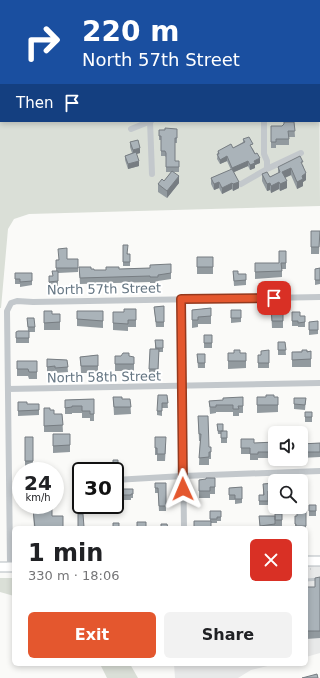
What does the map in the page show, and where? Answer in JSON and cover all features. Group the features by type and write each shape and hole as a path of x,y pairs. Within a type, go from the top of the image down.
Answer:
{"main road":[{"path":"308,561 320,561"},
{"path":"0,567 12,567"}],"street":[{"path":"131,129 148,122"},
{"path":"150,122 152,174"},
{"path":"264,122 264,154 268,169"},
{"path":"241,184 301,153"},
{"name":"North 57th Street","path":"8,389 7,311 10,304 17,301 320,297"},
{"path":"181,299 184,526"},
{"name":"North 58th Street","path":"8,389 320,383"},
{"path":"8,389 10,561 12,567"},
{"path":"124,479 320,470"}],"lane":[{"path":"308,580 320,579"}],"shaded area":[{"path":"0,122 320,122 320,206 29,214 14,219 8,229 0,308"},
{"path":"320,564 320,653 308,656 308,565"},
{"path":"0,578 12,578 12,595 0,592"},
{"path":"101,666 131,666 138,678 107,678"},
{"path":"174,666 268,666 251,670 238,678 175,678"}],"building":[{"path":"284,122 294,122 295,131 288,131 289,139 276,139 276,142 271,142 271,126 282,126"},
{"path":"165,128 177,129 177,138 175,138 175,161 179,161 179,167 166,167 166,153 165,151 161,151 161,136 159,136 159,130 165,130"},
{"path":"249,137 253,144 250,145 255,154 257,153 260,158 254,161 255,163 250,165 248,161 232,168 227,156 220,160 217,154 219,154 218,151 231,144 233,148 245,142 243,139"},
{"path":"138,140 140,148 133,150 130,142"},
{"path":"136,152 139,161 128,164 125,156"},
{"path":"300,156 306,173 302,176 303,179 297,182 291,168 282,172 287,181 280,184 279,182 271,186 270,183 267,184 262,174 267,172 270,177 280,172 278,167"},
{"path":"232,169 239,182 232,183 222,188 219,182 214,184 211,178"},
{"path":"172,171 179,176 167,191 158,184 162,179 164,181"},
{"path":"311,231 320,231 319,247 311,247"},
{"path":"123,245 128,245 127,254 130,254 130,262 123,262"},
{"path":"67,248 67,259 78,259 78,268 56,268 56,260 59,260 58,249"},
{"path":"279,251 286,251 286,263 281,263 282,271 255,272 255,263 279,263"},
{"path":"197,257 213,257 213,267 197,267"},
{"path":"171,264 171,273 158,275 158,277 80,278 79,267 91,267 91,269 94,270 106,270 106,267 119,267 119,269 150,268 150,265"},
{"path":"320,268 320,280 315,280 315,269"},
{"path":"52,271 58,271 58,281 49,282 49,276 53,276"},
{"path":"233,271 238,271 238,274 246,274 246,280 234,281"},
{"path":"15,273 32,273 32,281 20,282 20,279 15,279"},
{"path":"164,306 164,322 156,322 154,307"},
{"path":"283,307 283,321 272,321 271,308"},
{"path":"211,308 211,316 198,317 198,320 192,320 192,310"},
{"path":"124,309 136,309 136,320 128,320 128,324 113,323 113,312 124,312"},
{"path":"231,310 241,310 241,318 231,318"},
{"path":"44,311 52,311 52,314 60,314 60,322 44,323"},
{"path":"77,311 103,311 103,321 77,319"},
{"path":"292,312 300,312 300,316 305,316 305,322 298,323 298,321 292,321"},
{"path":"27,318 34,318 35,327 28,327"},
{"path":"318,321 318,330 309,330 309,322"},
{"path":"29,331 29,338 16,338 16,332"},
{"path":"204,335 212,335 212,343 204,343"},
{"path":"155,340 163,340 163,348 156,348"},
{"path":"278,342 285,342 286,350 278,350"},
{"path":"150,349 159,349 158,369 149,369"},
{"path":"234,350 240,350 240,353 246,353 246,361 228,361 228,353 234,353"},
{"path":"269,350 269,363 258,363 258,355 261,355 261,351"},
{"path":"302,350 307,350 307,352 311,351 311,359 292,360 292,352 302,352"},
{"path":"123,353 129,353 129,356 134,357 134,364 115,364 115,356 121,356"},
{"path":"197,354 205,354 205,363 198,363"},
{"path":"98,355 98,366 81,366 80,357"},
{"path":"47,359 67,360 68,367 47,367"},
{"path":"17,361 37,361 37,372 29,372 28,369 17,369"},
{"path":"158,395 167,395 168,403 162,403 162,411 157,411"},
{"path":"266,395 274,395 274,397 278,397 278,405 257,405 257,397 266,397"},
{"path":"113,397 130,399 131,407 114,407"},
{"path":"243,397 243,406 238,406 239,409 233,409 233,405 216,405 216,407 210,407 209,401 223,400 223,398"},
{"path":"294,398 306,398 305,405 294,404"},
{"path":"94,399 94,414 90,414 90,411 82,411 82,406 65,408 65,400"},
{"path":"18,402 39,404 39,410 18,411"},
{"path":"44,408 54,410 54,414 62,414 63,425 44,426"},
{"path":"305,412 312,412 312,417 305,417"},
{"path":"198,416 208,416 209,447 211,447 209,457 199,458 201,434 199,434"},
{"path":"217,424 223,424 223,431 218,431"},
{"path":"221,431 227,431 227,438 221,438"},
{"path":"53,434 70,434 70,445 53,446"},
{"path":"25,437 33,437 33,461 25,461"},
{"path":"155,437 166,437 165,454 157,454 157,448 155,448"},
{"path":"241,439 254,439 254,443 268,442 268,452 250,454 250,448 241,448"},
{"path":"320,443 320,452 308,452 308,444"},
{"path":"215,478 215,487 210,487 210,491 199,491 199,480"},
{"path":"155,483 166,483 166,506 159,506 158,488 155,488"},
{"path":"263,484 268,484 268,501 259,501 259,495 264,495"},
{"path":"242,487 242,499 235,499 235,495 229,495 229,488"},
{"path":"124,489 133,489 133,494 124,495"},
{"path":"309,505 316,505 316,511 309,511"},
{"path":"210,511 221,511 221,517 217,517 217,519 210,519"},
{"path":"34,514 52,514 52,516 63,516 63,526 35,526"},
{"path":"78,514 83,514 84,526 78,526"},
{"path":"275,514 282,514 282,520 275,520"},
{"path":"297,514 306,514 306,526 296,526 295,516 297,516"},
{"path":"259,516 275,516 275,524 260,526"},
{"path":"194,521 211,521 211,526 194,526"},
{"path":"137,522 146,522 146,526 137,526"},
{"path":"113,523 119,523 119,526 113,526"},
{"path":"161,524 167,524 168,526 161,526"},
{"path":"320,577 320,631 308,631 308,587 315,587 315,578"},
{"path":"317,674 318,678 302,678"}],"route":[{"path":"183,489 181,299 274,298"}]}
